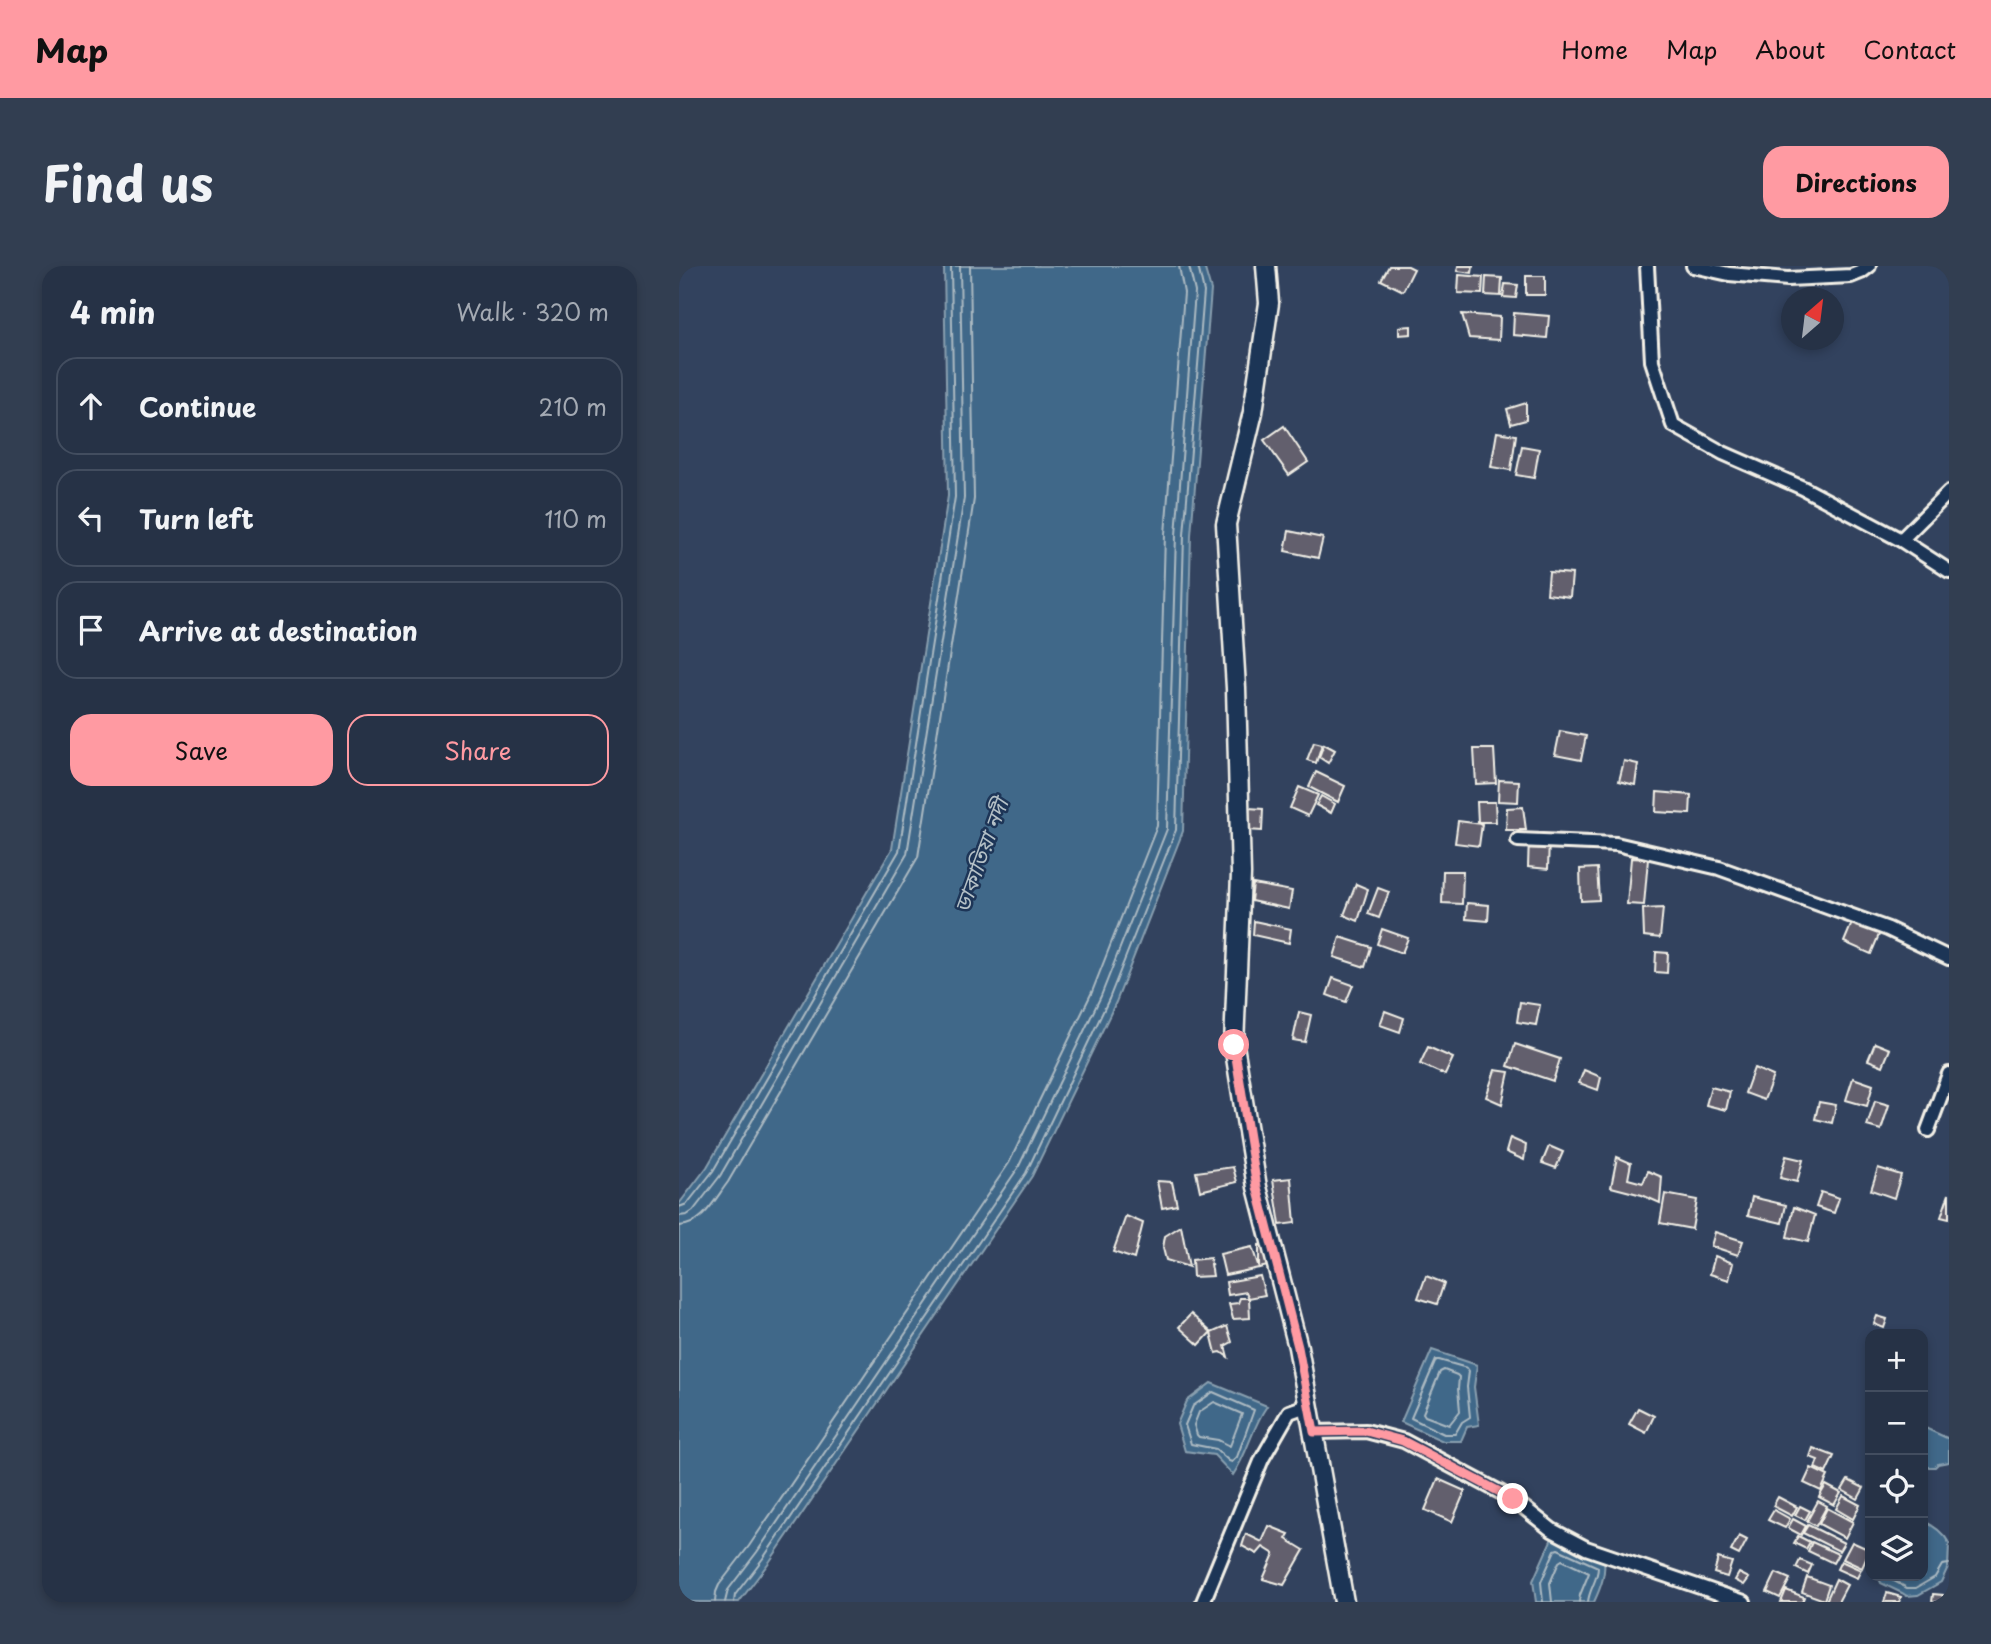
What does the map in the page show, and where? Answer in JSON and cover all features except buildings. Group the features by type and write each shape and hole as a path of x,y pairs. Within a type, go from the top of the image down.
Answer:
{"main road":[{"path":"1266,266 1269,303 1253,412 1226,524 1236,688 1241,874 1234,1045 1257,1187 1298,1347 1344,1602"}],"street":[{"path":"1647,266 1652,361 1674,425 1723,453 1803,488 1901,540 1949,571"},
{"path":"1693,266 1729,274 1788,279 1851,275 1869,266"},
{"path":"1901,540 1949,492"},
{"path":"1518,840 1616,844 1719,868 1866,921 1949,958"},
{"path":"1928,1130 1949,1074"},
{"path":"1203,1602 1262,1459 1289,1412 1309,1405"},
{"path":"1314,1432 1366,1431 1403,1441 1513,1499 1552,1530 1586,1548 1744,1602"}],"water":[{"name":"ডাকাতিয়া নদী","path":"944,266 1204,266 1211,290 1191,535 1183,831 1116,1002 1032,1176 770,1561 739,1602 679,1602 679,1204 707,1167 892,849 948,496"},
{"path":"1432,1350 1477,1365 1474,1387 1479,1425 1467,1427 1461,1441 1443,1441 1401,1422"},
{"path":"1211,1383 1267,1406 1233,1475 1214,1455 1185,1451 1177,1424 1187,1401"},
{"path":"1928,1429 1949,1439 1949,1462 1928,1467"},
{"path":"1928,1524 1949,1543 1948,1567 1941,1582 1918,1595 1907,1596 1880,1581 1928,1581"},
{"path":"1552,1538 1597,1559 1604,1554 1603,1579 1594,1602 1536,1602 1533,1581"}],"route":[{"path":"1234,1045 1257,1187 1298,1347 1314,1432 1366,1431 1403,1441 1513,1499"}]}
